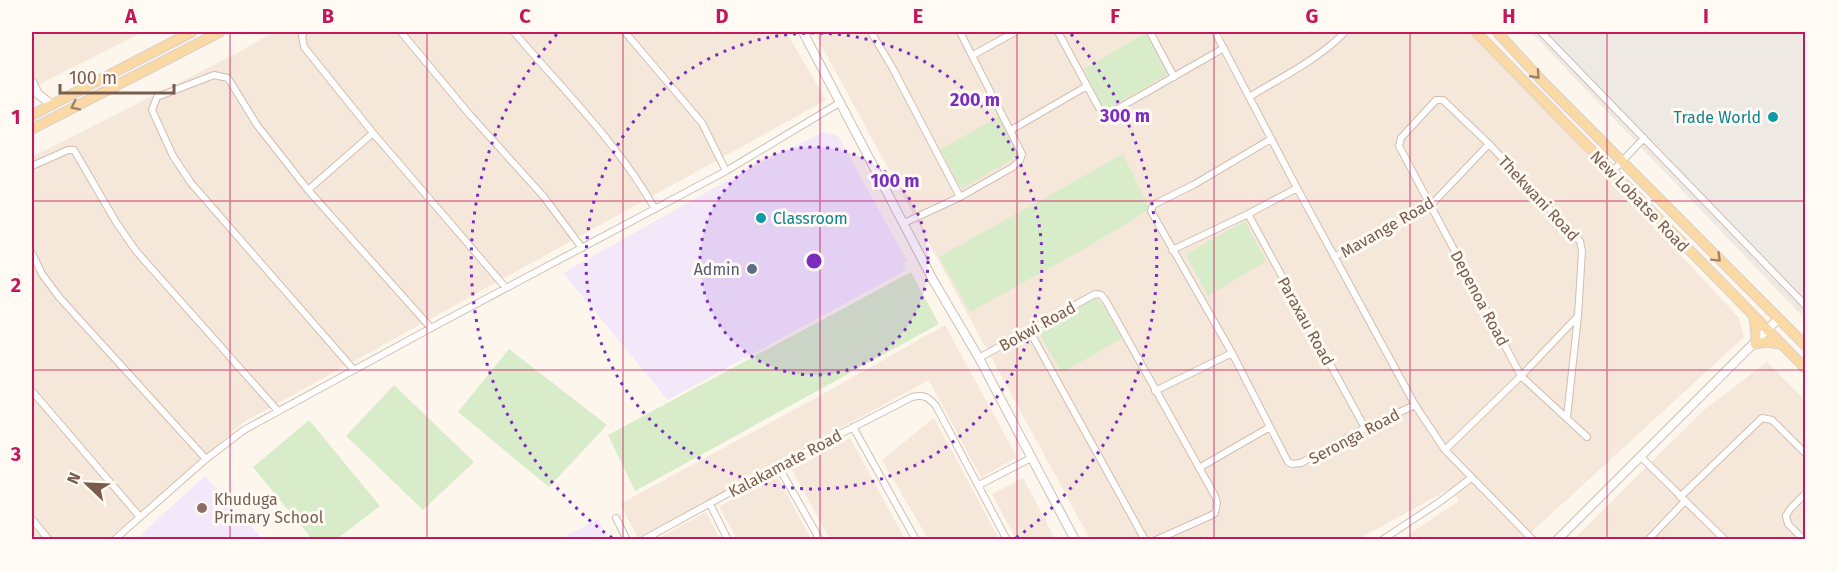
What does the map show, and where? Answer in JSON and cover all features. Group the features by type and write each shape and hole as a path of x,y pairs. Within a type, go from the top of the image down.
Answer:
{"main road":[{"path":"32,115 192,32"},
{"path":"32,129 220,32"},
{"name":"New Lobatse Road","path":"1476,32 1806,369"},
{"path":"1497,32 1545,84 1806,346"},
{"path":"1688,250 1698,239"},
{"path":"1754,317 1755,344 1766,342 1780,344"}],"street":[{"path":"304,32 302,36 304,47 373,133 506,288"},
{"path":"401,32 470,115 544,197 582,248"},
{"path":"514,32 613,148 644,189 655,209"},
{"path":"625,32 702,123 726,171"},
{"path":"803,32 933,280 978,358 1075,540"},
{"path":"871,32 960,197"},
{"path":"904,223 960,197 1013,167 1020,160 1022,153 960,32"},
{"path":"973,55 1015,32"},
{"path":"1058,32 1099,108 1107,113 1224,48"},
{"path":"1150,32 1174,77"},
{"path":"1215,32 1415,405 1445,450 1533,540"},
{"path":"1249,97 1306,62 1345,32"},
{"path":"1541,32 1806,306"},
{"path":"354,370 190,183 173,156 152,110 157,97 214,75 228,78 257,125 308,190 431,328"},
{"path":"32,82 38,94 52,105"},
{"path":"1011,130 1087,86"},
{"name":"Thekwani Road","path":"1399,141 1434,101 1440,99 1489,144 1580,241 1582,252 1578,316 1566,417"},
{"path":"114,540 206,459 244,430 726,171 841,102"},
{"path":"308,190 373,133"},
{"path":"1612,172 1644,138"},
{"path":"1199,468 1270,427 1232,353 1151,211 1152,206 1271,139"},
{"name":"Depenoa Road","path":"1399,141 1399,147 1521,376 1587,437"},
{"name":"Mavange Road","path":"1334,257 1431,205 1489,144"},
{"path":"32,166 68,150 74,150 116,222 136,251 279,411"},
{"path":"1172,250 1297,188"},
{"name":"Paraxau Road","path":"1248,214 1365,428"},
{"path":"32,253 42,274 59,297 206,459"},
{"name":"Bokwi Road","path":"978,358 1095,294 1101,295 1155,391"},
{"path":"1445,450 1521,376 1578,316"},
{"path":"1557,540 1778,319"},
{"path":"1029,330 1145,540"},
{"path":"1156,540 1215,513 1217,502 1155,391 1232,353"},
{"path":"32,392 140,517"},
{"name":"Kalakamate Road","path":"643,540 778,466 912,397 921,395 929,398 936,406 980,485"},
{"name":"Seronga Road","path":"1270,427 1286,459 1292,464 1301,463 1365,428 1415,405"},
{"path":"1648,540 1683,499 1762,418 1772,420 1806,454"},
{"path":"853,427 915,540"},
{"path":"1640,456 1725,540"},
{"path":"1007,540 980,485 1031,458"},
{"path":"778,466 819,540"},
{"path":"1382,539 1441,501 1471,478"},
{"path":"1804,540 1788,524 1786,516 1806,494"},
{"path":"710,504 728,540"},
{"path":"616,518 627,540"},
{"path":"32,519 49,540"}],"shaded area":[{"path":"32,32 143,32 32,88"},
{"path":"274,32 786,32 826,100 244,422 108,539 32,540 32,157"},
{"path":"814,32 1474,32 1739,318 1744,337 1524,539 1402,539 1459,501 1452,488 1358,539 1090,539"},
{"path":"1531,32 1805,32 1805,320 1802,316"},
{"path":"823,132 838,136 907,261 902,264 906,270 668,400 563,273 730,179"},
{"path":"945,325 1017,457 981,478 929,380 638,538 620,504"},
{"path":"1767,362 1805,400 1805,539 1573,540 1704,410"},
{"path":"934,418 999,539 928,539 882,460"},
{"path":"850,438 905,539 830,539 792,470"},
{"path":"776,474 811,539 737,539 719,507"},
{"name":"Khuduga Primary School","path":"205,476 263,539 136,539"},
{"path":"1023,478 1055,539 1016,539 992,494"},
{"path":"706,512 720,539 657,539"},
{"path":"598,519 608,539 560,539"}],"green space":[{"path":"1146,33 1171,72 1109,108 1103,108 1084,69"},
{"path":"1000,116 1020,151 1018,156 963,188 958,184 941,149"},
{"path":"1123,154 1150,209 1091,245 970,312 939,257"},
{"path":"1245,221 1266,261 1208,296 1187,258 1188,253"},
{"path":"911,272 939,324 635,491 608,435"},
{"path":"1095,298 1103,306 1122,338 1062,373 1038,332"},
{"path":"509,349 607,425 549,487 458,412"},
{"path":"394,385 474,462 423,510 346,436"},
{"path":"309,420 380,506 337,539 312,539 253,467"}],"place":[{"name":"Trade World","path":"1773,117"},
{"name":"Classroom","path":"761,218"},
{"name":"Admin","path":"752,269"},
{"name":"Khuduga Primary School","path":"202,508"}]}
